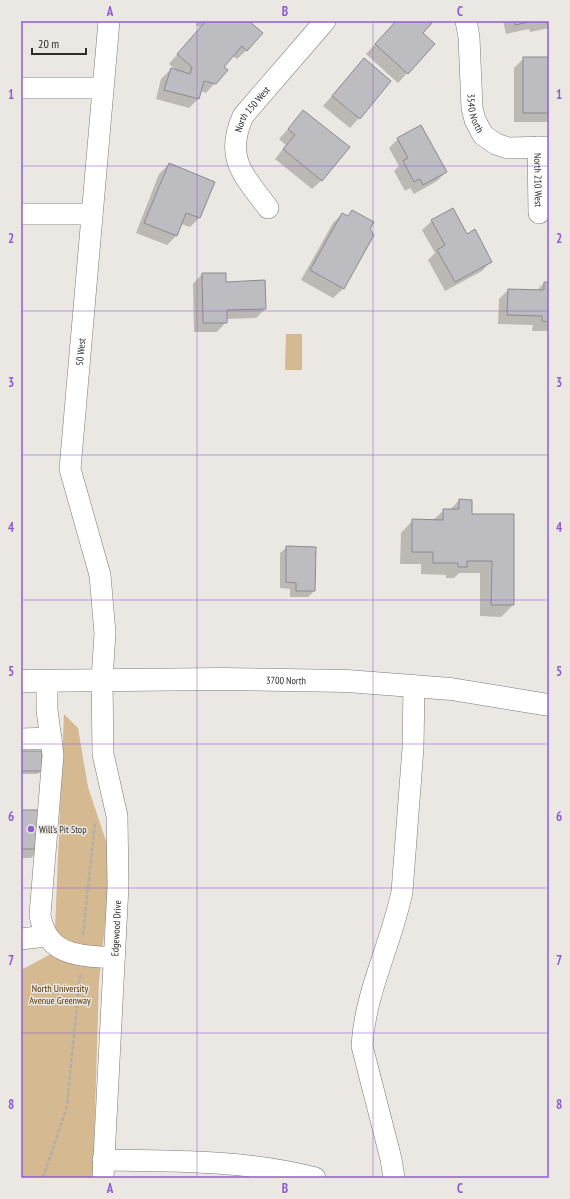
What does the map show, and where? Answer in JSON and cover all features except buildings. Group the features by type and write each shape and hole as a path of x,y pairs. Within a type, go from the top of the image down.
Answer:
{"main road":[{"name":"3700 North","path":"21,681 347,681 451,689 549,705"}],"street":[{"name":"50 West","path":"102,680 105,633 100,575 70,468 108,21"},
{"name":"North 150 West","path":"268,208 242,173 236,160 234,144 236,132 243,116 325,21"},
{"name":"3540 North","path":"466,21 469,37 472,108 475,120 484,134 496,144 508,148 543,147"},
{"path":"21,88 102,88"},
{"name":"North 210 West","path":"539,213 543,147"},
{"path":"21,214 92,214"},
{"name":"Edgewood Drive","path":"102,680 103,754 117,816 118,886 103,1169"},
{"path":"47,681 47,710 53,755 40,915 46,936 54,944 72,953 114,958"},
{"path":"394,1178 391,1159 362,1046 363,1031 372,988 398,909 402,892 413,748 414,686"},
{"path":"21,739 51,738"},
{"path":"21,939 46,936"},
{"path":"103,1169 194,1162 291,1172 315,1178"}],"path":[{"path":"43,1178 67,1106"}],"green space":[{"path":"286,334 302,334 302,370 285,370"},
{"name":"North University Avenue Greenway","path":"64,714 78,728 88,787 112,859 99,981 93,1178 21,1178 21,970 49,955 55,928"}],"place":[{"name":"Will's Pit Stop","path":"31,829"}]}
